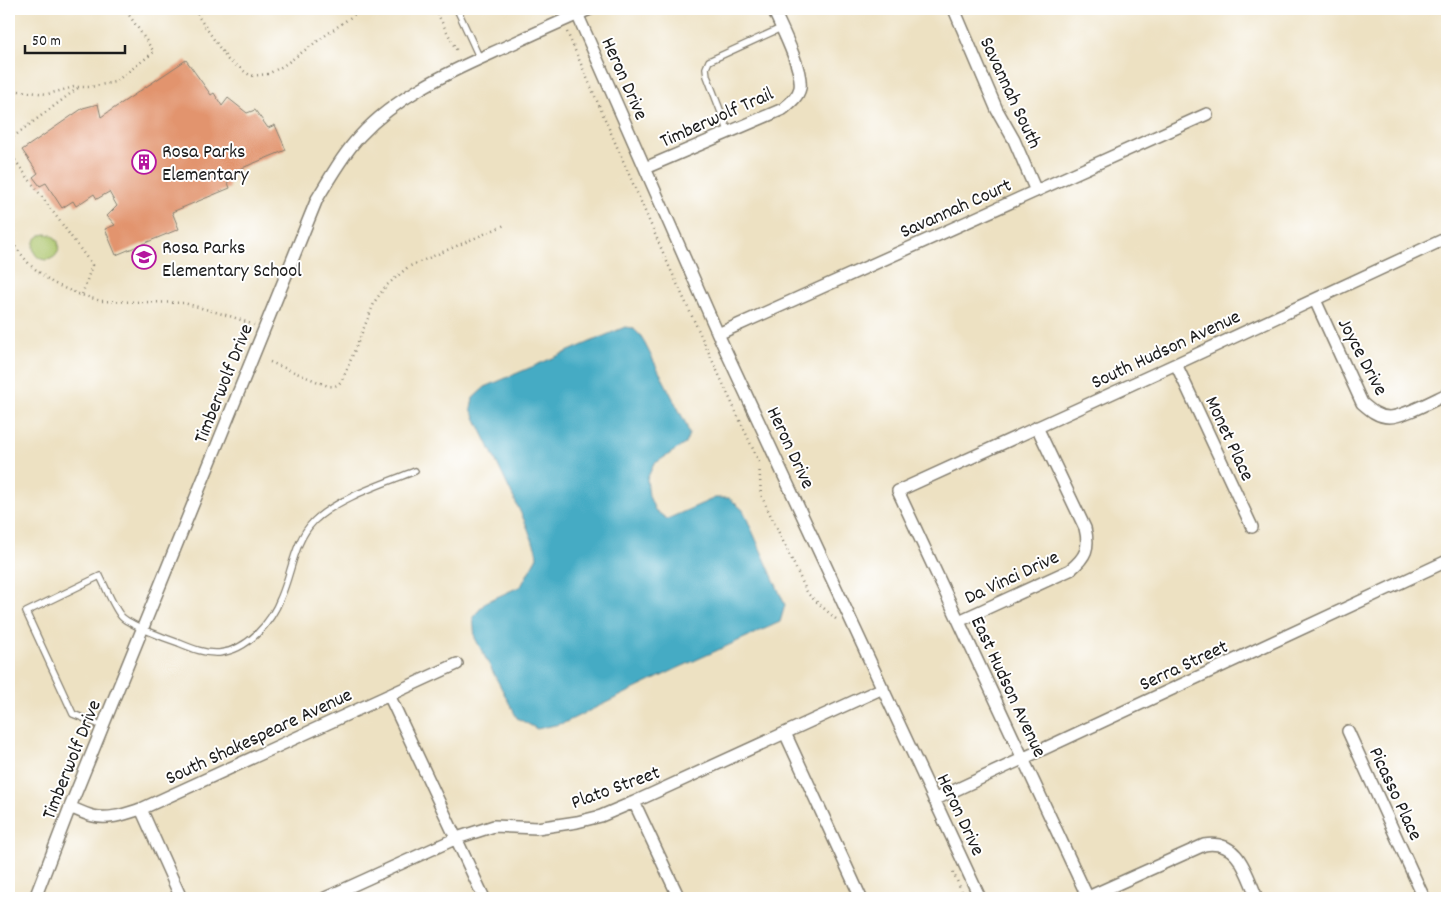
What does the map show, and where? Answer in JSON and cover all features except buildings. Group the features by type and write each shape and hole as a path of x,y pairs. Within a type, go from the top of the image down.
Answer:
{"street":[{"name":"Timberwolf Drive","path":"35,898 70,807 317,199 336,168 360,136 388,110 417,90 450,72 576,12 590,9"},
{"name":"Timberwolf Trail","path":"645,168 783,109 794,100 800,89 798,68 773,9"},
{"name":"Savannah South","path":"954,9 997,110 1014,140 1036,191"},
{"name":"Heron Drive","path":"576,12 718,334 980,898"},
{"name":"Savannah Court","path":"718,334 1207,114"},
{"name":"South Hudson Avenue","path":"898,491 1447,238"},
{"name":"Joyce Drive","path":"1314,300 1362,403 1370,410 1379,415 1390,417 1401,415 1447,394"},
{"name":"Monet Place","path":"1176,364 1252,527"},
{"name":"Da Vinci Drive","path":"959,621 1070,570 1086,552 1088,540 1085,528 1037,427"},
{"name":"East Hudson Avenue","path":"898,491 1087,898"},
{"name":"Serra Street","path":"934,800 1447,561"},
{"name":"South Shakespeare Avenue","path":"70,807 93,816 106,817 121,816 141,809 457,664"},
{"name":"Plato Street","path":"324,898 457,838 494,826 537,828 601,816 883,688"},
{"path":"389,695 484,898"},
{"name":"Picasso Place","path":"1348,731 1424,898"},
{"path":"785,733 861,898"},
{"path":"634,802 679,898"},
{"path":"141,809 181,898"},
{"path":"1087,898 1204,845 1213,844 1232,850 1238,857 1257,898"}],"lane":[{"path":"457,9 480,59"},
{"path":"728,133 707,76 706,68 710,61 781,28"},
{"path":"103,726 73,714 26,612 100,576 121,618 142,629 199,651 219,653 235,648 248,642 268,622 281,598 302,534 314,521 336,504 415,471"}],"path":[{"path":"9,90 48,94 74,87 90,87 114,82 154,52 125,9"},
{"path":"195,9 228,60 251,76 268,74 283,66 362,9"},
{"path":"435,9 457,51"},
{"path":"570,38 668,264 759,462 761,495 808,594 836,620 840,628"},
{"path":"9,140 79,87"},
{"path":"9,152 92,265 82,295"},
{"path":"270,362 334,387 339,384 344,376 375,302 386,286 408,267 505,225"},
{"path":"9,239 30,265 53,283 82,295 101,301 184,303 234,317 253,325"},
{"path":"953,872 965,898"}],"green space":[{"path":"46,234 55,238 59,247 55,256 46,260 37,256 33,247 37,238"}],"water":[{"path":"625,327 633,328 641,336 686,424 689,434 685,444 654,464 647,479 649,496 655,510 667,519 715,498 729,498 743,510 785,605 780,622 564,723 537,729 517,718 475,638 473,617 486,602 521,586 537,557 526,524 471,409 473,398 485,387"}],"place":[{"name":"Rosa Parks Elementary","path":"144,162"},
{"name":"Rosa Parks Elementary School","path":"144,257"}]}
